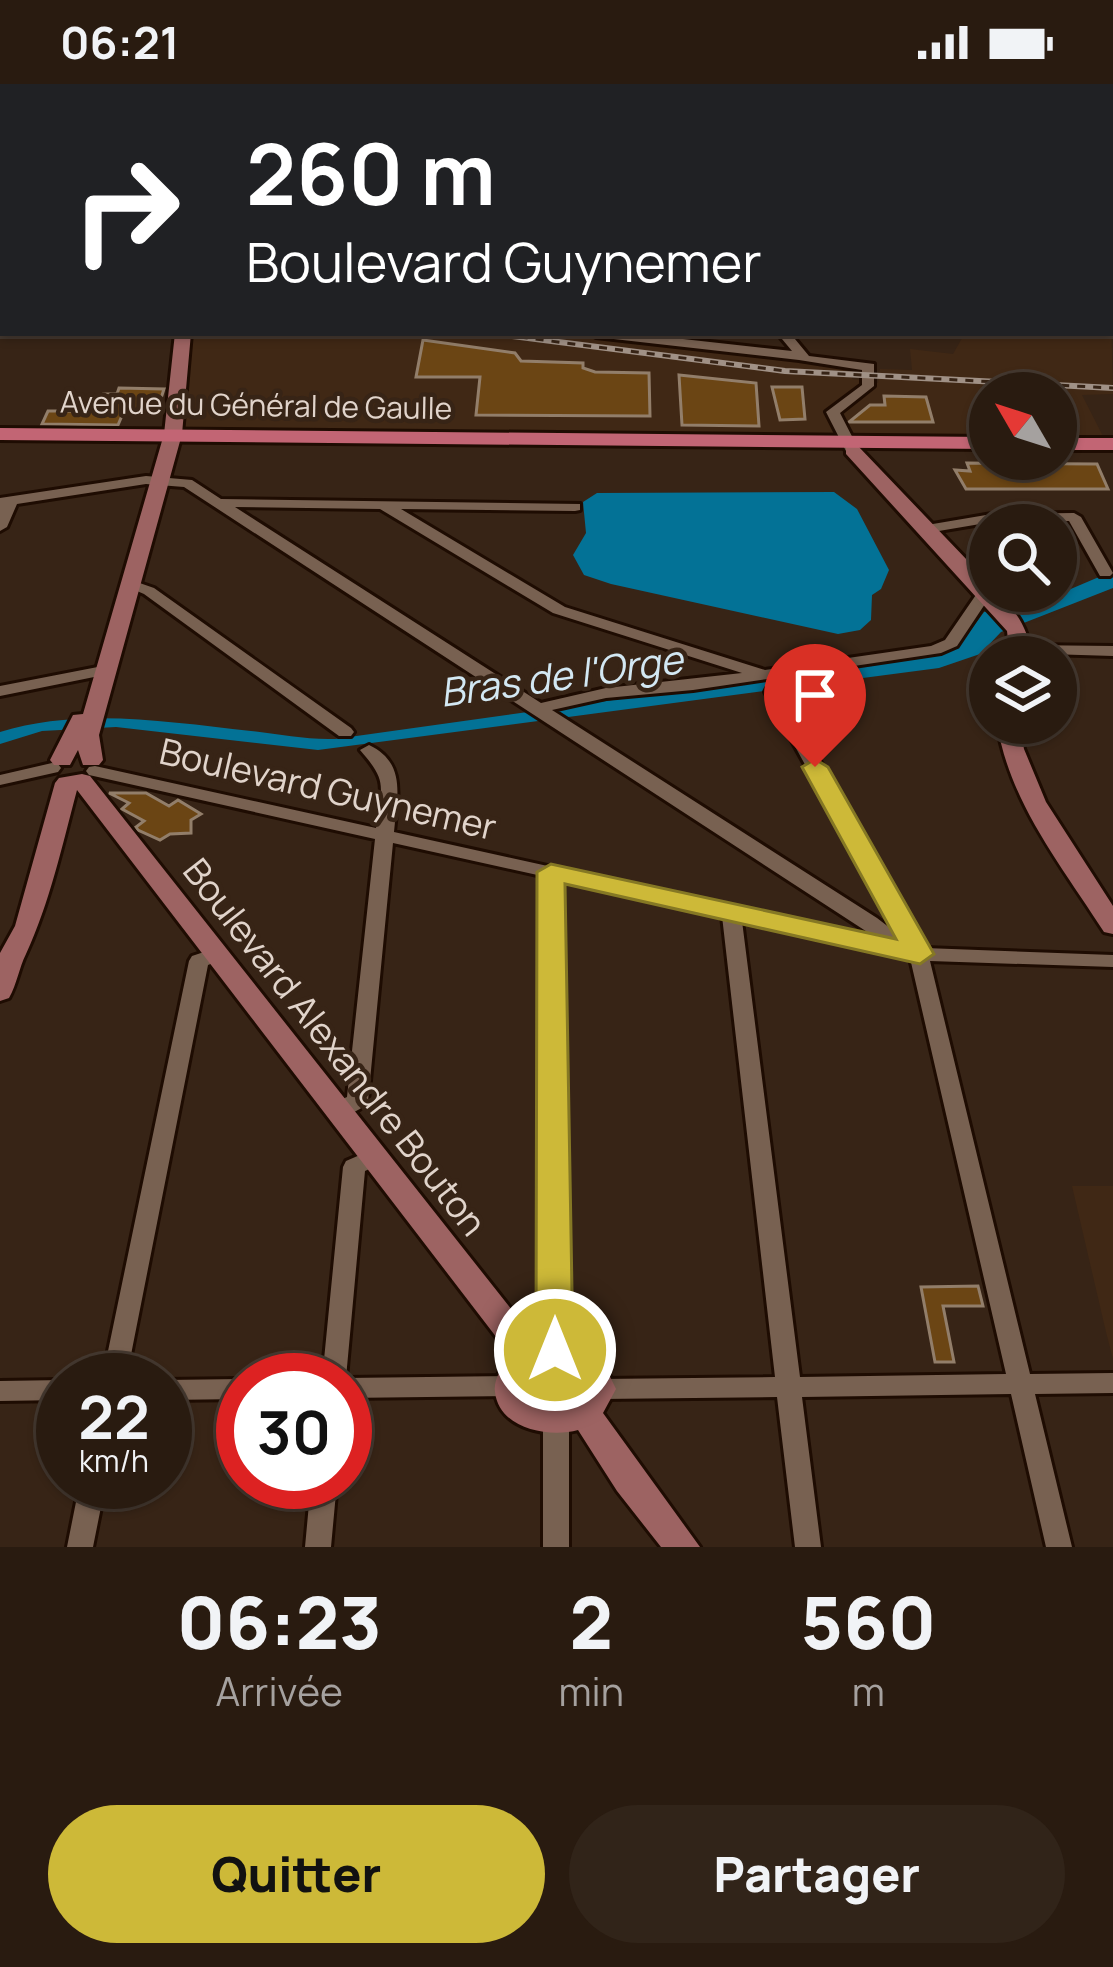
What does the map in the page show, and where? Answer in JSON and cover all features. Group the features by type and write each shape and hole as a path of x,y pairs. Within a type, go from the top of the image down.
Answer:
{"main road":[{"name":"Avenue du Général de Gaulle","path":"0,439 969,448"},
{"name":"Avenue du Général de Gaulle","path":"0,439 146,440"},
{"name":"Avenue du Général de Gaulle","path":"197,441 504,443"},
{"path":"1077,448 1113,448"}],"street":[{"path":"0,992 28,926 161,478 171,440 183,336"},
{"path":"623,336 869,367 868,386 833,412 849,446 969,574"},
{"path":"784,336 800,356"},
{"path":"0,527 5,502 161,478 187,483 870,922 901,947 920,954"},
{"path":"220,503 575,507"},
{"path":"383,505 560,610 762,674"},
{"path":"927,529 992,518 1074,517 1105,573"},
{"path":"130,585 149,591 345,732"},
{"path":"535,709 606,693 935,650 951,643 981,612"},
{"path":"1077,650 1113,652"},
{"path":"0,691 101,670"},
{"path":"773,692 920,954 1059,1547"},
{"path":"1014,744 1025,784 1113,926"},
{"path":"339,1109 357,1101 390,781 387,768 369,750"},
{"path":"0,780 75,771"},
{"name":"Boulevard Guynemer","path":"75,771 920,954 1113,961"},
{"name":"Boulevard Alexandre Bouton","path":"75,771 376,1156 543,1353"},
{"path":"543,1353 551,872"},
{"path":"730,913 808,1547"},
{"path":"119,1353 199,961 215,954"},
{"path":"337,1353 354,1167 376,1156"},
{"path":"556,1547 580,1408 587,1361 543,1353 517,1370 512,1386 513,1397 530,1416 580,1408 788,1386 1113,1384"},
{"path":"372,1388 512,1386"},
{"path":"0,1391 36,1390"},
{"path":"580,1408 629,1481 682,1547"},
{"path":"80,1547 88,1509"},
{"path":"318,1547 322,1509"}],"shaded area":[{"path":"183,336 584,336 852,368 852,379 878,383 880,369 912,370 910,349 953,354 963,336 1112,336 1113,394 1082,395 1107,444 1077,444 1077,372 969,372 969,443 173,434"},
{"path":"1072,1186 1113,1186 1113,1359 1106,1332"}],"water":[{"path":"834,492 857,509 889,570 881,589 872,595 871,620 860,630 838,634 611,584 584,575 573,555 586,533 583,502 597,493"},
{"path":"1113,571 1113,588 1077,602 1077,586"},
{"path":"984,612 1052,612 997,636 969,636 969,658 939,668 318,750 116,727 42,731 0,744 0,732 93,718 335,739 932,655 959,646"}],"building":[{"path":"423,340 515,353 521,361 583,363 583,368 595,372 649,373 650,416 476,415 480,377 416,377"},
{"path":"679,375 756,383 759,426 682,425"},
{"path":"772,387 802,387 805,419 780,420"},
{"path":"119,388 164,389 157,411 124,411 118,425 42,424 48,411 90,411 103,394 117,394"},
{"path":"884,396 926,397 933,422 849,422 870,405 885,405"},
{"path":"1077,464 1097,464 1108,489 966,489 955,470 969,471 969,480 1077,480"},
{"path":"109,793 146,793 169,806 178,800 201,814 191,820 191,833 170,834 160,840 138,830 144,821 122,809 129,803"},
{"path":"978,1286 983,1306 943,1306 954,1362 935,1362 921,1287"}],"railway":[{"path":"511,336 785,371 1113,388"}],"route":[{"path":"555,1350 551,872 920,954 815,767"}],"water label":[{"name":"Bras de l'Orge","path":"561,676"}]}
